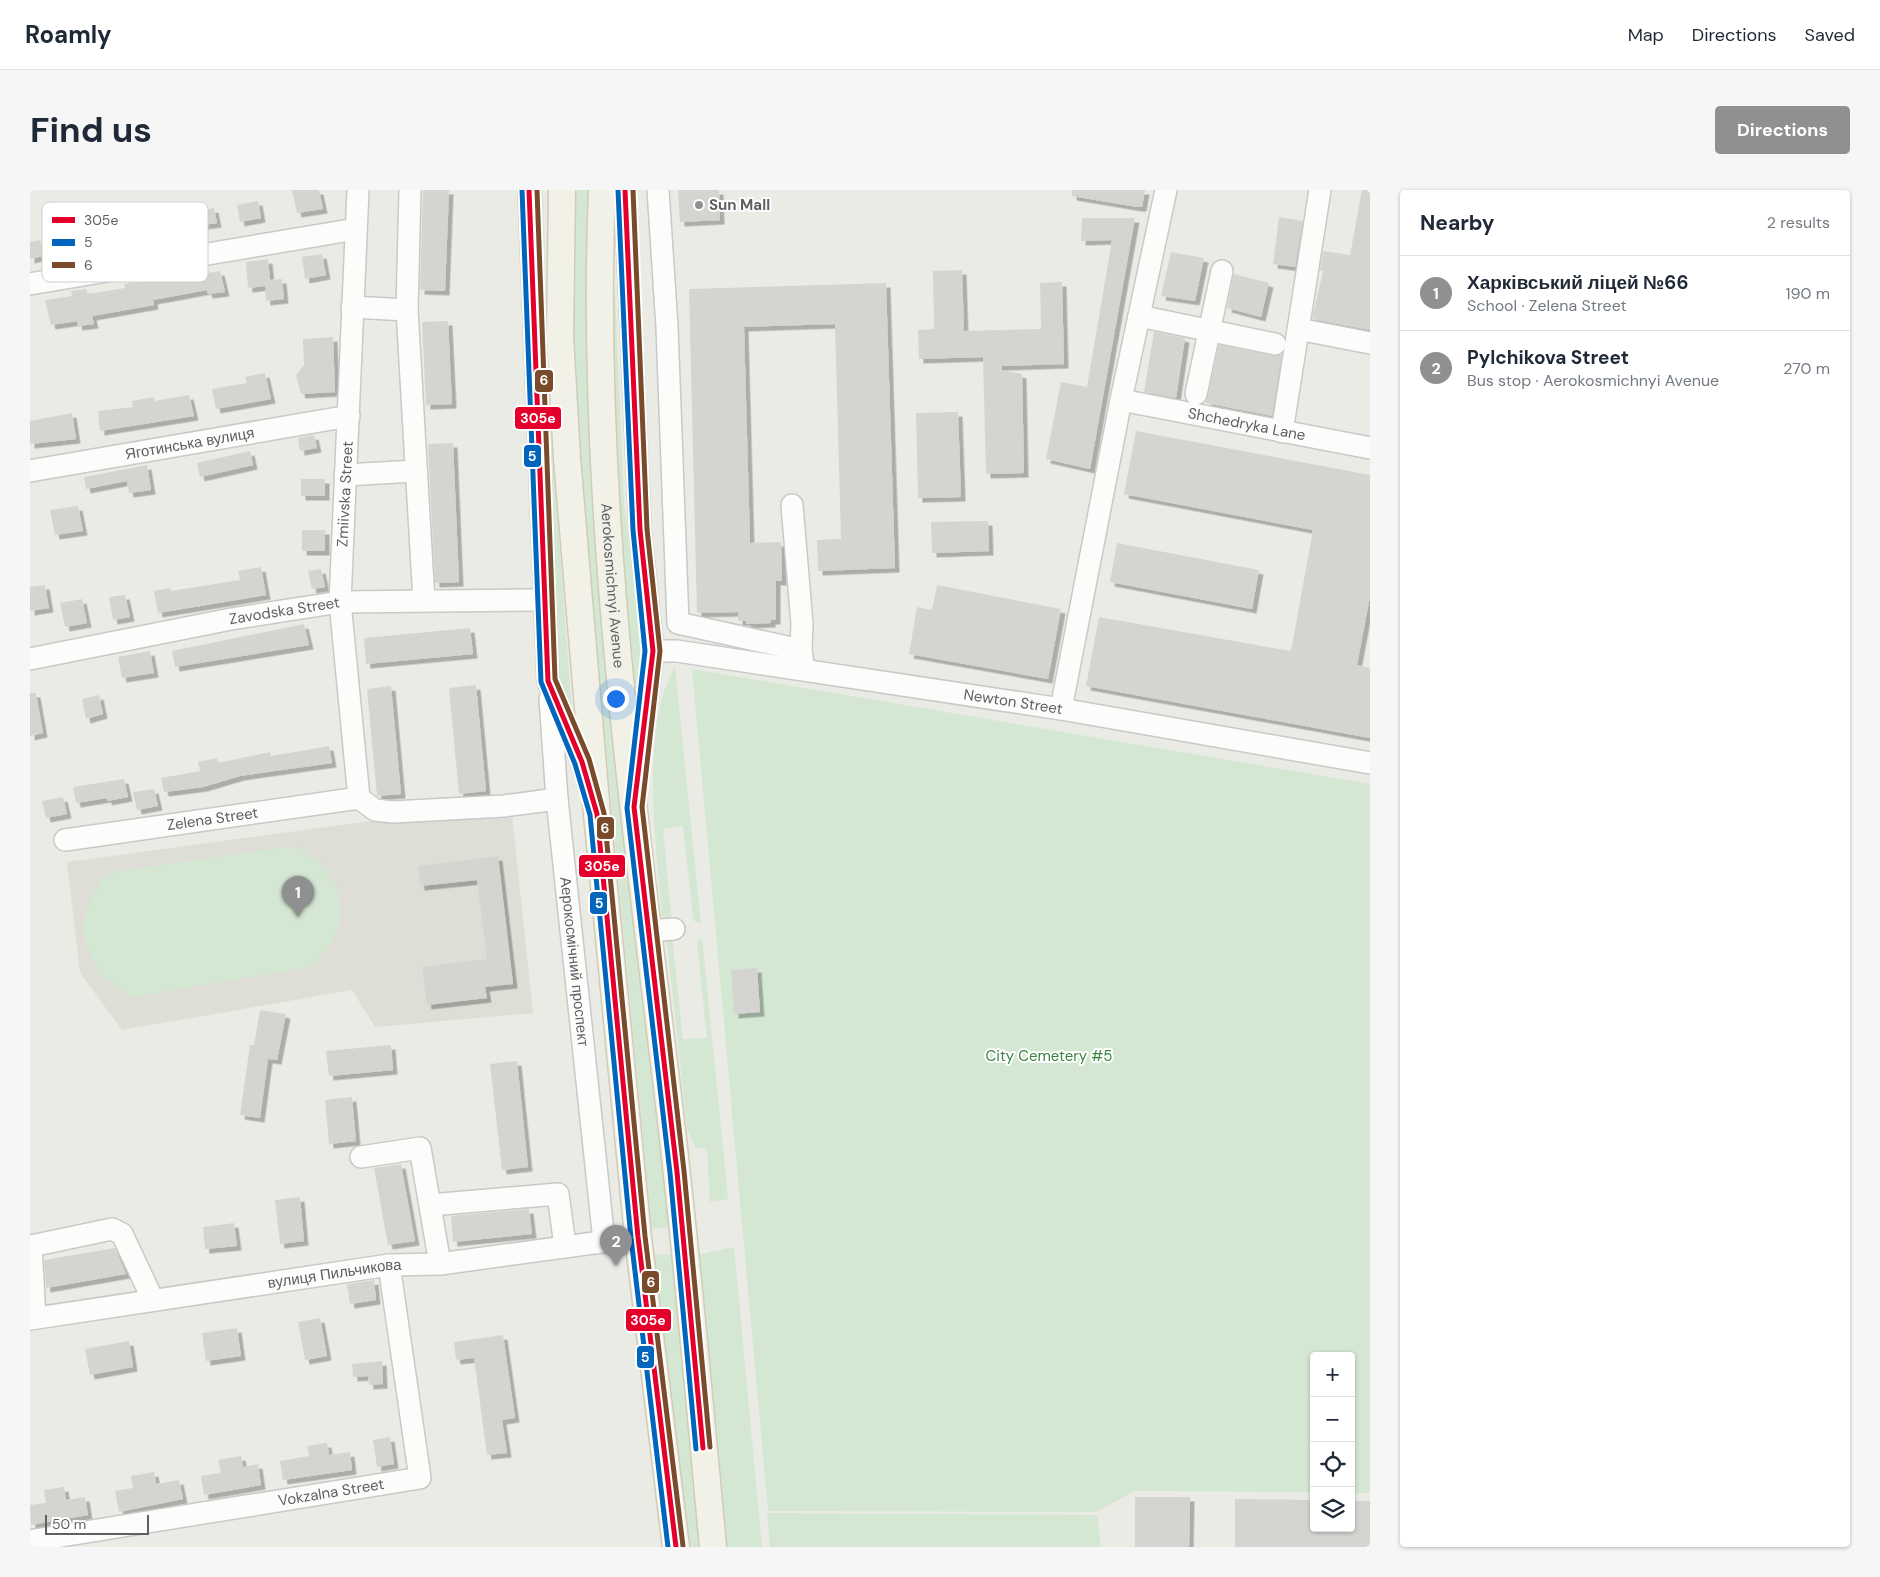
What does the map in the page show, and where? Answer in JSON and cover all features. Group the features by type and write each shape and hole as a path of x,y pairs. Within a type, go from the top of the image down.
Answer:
{"main road":[{"path":"562,190 560,337 567,458 597,814 638,1236 676,1547"},
{"name":"Aerokosmichnyi Avenue","path":"602,190 600,396 614,630 677,1172 713,1547"}],"street":[{"name":"Zmiivska Street","path":"358,190 340,602 359,798"},
{"path":"410,190 407,310 424,602"},
{"name":"Аерокосмічний проспект","path":"528,190 543,600 548,681 557,799 604,1241"},
{"path":"625,190 640,530 653,651 634,806"},
{"path":"658,190 667,327 678,623 803,660 802,624 792,505"},
{"path":"1061,709 1121,400 1166,190"},
{"path":"1282,432 1320,190"},
{"path":"626,223 659,224"},
{"path":"208,253 356,228"},
{"path":"1196,394 1222,271"},
{"path":"352,307 407,310"},
{"path":"1139,316 1275,344"},
{"path":"1298,328 1370,342"},
{"name":"Shchedryka Lane","path":"1121,400 1370,448"},
{"name":"Яготинська вулиця","path":"30,471 349,416"},
{"path":"345,475 416,472"},
{"name":"Zavodska Street","path":"30,659 231,619 340,602 543,600"},
{"name":"Newton Street","path":"653,651 803,660 1061,709 1370,763"},
{"name":"Аерокосмічний проспект","path":"548,681 582,762 597,814"},
{"path":"359,798 375,810 393,812 504,806 557,799"},
{"name":"Zelena Street","path":"65,840 359,798"},
{"path":"648,931 674,929"},
{"path":"361,1157 420,1148 440,1264"},
{"path":"430,1205 558,1194 565,1246"},
{"path":"32,1318 31,1237 112,1229 122,1234 153,1300"},
{"name":"вулиця Пильчикова","path":"32,1318 389,1265 440,1264 638,1236"},
{"name":"Vokzalna Street","path":"30,1541 420,1478 389,1265"}],"shaded area":[{"path":"512,815 533,1013 375,1027 352,990 122,1030 80,973 67,862 371,821"}],"green space":[{"path":"533,190 543,190 548,389 572,711 566,705 554,662"},
{"path":"573,190 590,190 588,404 602,616 670,1227 652,1229 595,634 571,333"},
{"path":"608,291 615,291 624,504 646,672 641,694 631,695 613,452"},
{"path":"675,666 701,923 695,922 693,917 683,826 663,829 672,922 662,916 653,807 654,752 662,698"},
{"name":"City Cemetery #5","path":"692,669 1370,784 1370,1493 1355,1493 1355,1352 1310,1352 1310,1492 1135,1491 1096,1512 768,1511"},
{"path":"292,846 311,856 325,869 335,885 340,901 340,919 335,936 324,952 309,967 135,997 116,987 102,974 92,959 86,942 84,925 88,907 95,890 108,873"},
{"path":"672,937 683,1039 707,1038 697,942 702,937 728,1199 710,1202 707,1149 695,1147 687,1128 667,942"},
{"path":"734,1247 762,1547 726,1547 697,1255"},
{"path":"672,1254 701,1547 682,1547 652,1255"},
{"path":"767,1513 1097,1515 1100,1540 1099,1547 770,1547"}],"building":[{"path":"292,190 319,190 323,209 297,213"},
{"path":"423,190 449,190 445,291 420,290"},
{"name":"Sun Mall","path":"678,190 719,190 720,220 680,222"},
{"path":"1072,190 1145,190 1142,207 1137,207 1072,196"},
{"path":"1362,190 1370,190 1370,330 1312,319 1323,271 1320,270 1323,251 1350,255"},
{"path":"258,201 261,218 240,222 237,205"},
{"path":"214,208 217,223 208,224 208,209"},
{"path":"1279,217 1303,221 1295,267 1273,264"},
{"path":"1082,218 1135,218 1090,469 1046,459 1061,382 1087,387 1112,240 1081,241"},
{"path":"40,240 42,256 30,259 30,242"},
{"path":"1171,252 1204,258 1195,301 1161,296"},
{"path":"322,254 326,275 305,279 302,257"},
{"path":"268,259 270,280 282,279 284,299 266,301 265,286 248,288 246,262"},
{"path":"962,270 964,331 1041,329 1040,283 1062,282 1064,364 1002,366 1002,370 1022,374 1024,473 986,474 983,357 919,359 918,330 934,329 933,271"},
{"path":"220,271 225,292 208,294 207,290 153,300 154,305 92,316 94,324 78,326 77,321 51,325 45,300 72,296 71,291 86,289 88,294 125,288 124,284 138,282 208,282 208,273"},
{"path":"1234,274 1269,283 1261,317 1227,308"},
{"path":"886,283 895,568 818,571 817,540 841,539 835,324 744,327 750,543 781,542 782,581 776,581 776,620 771,620 771,623 746,624 746,621 738,621 738,612 697,613 689,289"},
{"path":"448,321 452,404 426,405 422,322"},
{"path":"1154,332 1185,338 1176,398 1144,392"},
{"path":"333,337 335,392 301,394 296,375 304,365 303,339"},
{"path":"1219,345 1272,356 1282,354 1272,416 1206,403"},
{"path":"265,373 271,399 216,409 212,389 247,383 245,377"},
{"path":"189,395 194,416 100,431 98,411 133,407 132,401 154,397 154,401"},
{"path":"958,412 961,497 918,498 916,413"},
{"path":"72,413 76,439 30,444 30,421"},
{"path":"1136,431 1370,475 1370,596 1357,665 1370,668 1370,738 1086,686 1099,617 1291,651 1313,530 1124,494"},
{"path":"314,435 317,448 300,451 298,438"},
{"path":"453,443 459,582 435,583 428,444"},
{"path":"250,451 253,465 200,477 197,463"},
{"path":"147,465 151,490 129,493 127,481 86,489 84,477"},
{"path":"301,479 325,479 325,496 301,496"},
{"path":"78,506 83,531 55,535 50,510"},
{"path":"988,521 989,551 932,553 931,522"},
{"path":"302,530 325,530 325,551 302,551"},
{"path":"1117,543 1259,570 1252,609 1110,582"},
{"path":"261,567 266,595 158,613 154,591 170,588 171,591 240,580 238,571"},
{"path":"321,569 325,587 312,589 308,571"},
{"path":"45,585 49,608 30,611 30,587"},
{"path":"937,585 1061,609 1048,679 909,654 917,607 932,610"},
{"path":"125,595 130,617 113,620 109,597"},
{"path":"82,599 87,623 65,627 60,603"},
{"path":"304,624 309,645 175,667 172,651"},
{"path":"470,628 473,654 366,664 364,638"},
{"path":"150,651 154,673 122,678 118,657"},
{"path":"476,685 486,791 459,794 449,688"},
{"path":"391,686 401,794 377,796 367,689"},
{"path":"30,693 36,693 43,733 30,736"},
{"path":"99,695 103,714 86,719 82,699"},
{"path":"329,746 332,763 240,776 203,787 164,792 161,778 200,771 198,762 217,758 218,763 270,752 271,756"},
{"path":"124,779 128,797 107,801 107,798 76,803 73,787"},
{"path":"154,789 158,806 137,810 133,792"},
{"path":"63,797 67,814 46,818 42,801"},
{"path":"498,856 513,984 485,987 487,998 427,1005 422,967 487,959 477,880 420,886 418,866"},
{"path":"757,968 760,1012 734,1014 731,970"},
{"path":"260,1010 286,1014 277,1060 268,1059 260,1118 240,1115 250,1045 254,1045"},
{"path":"391,1045 393,1070 329,1076 326,1051"},
{"path":"517,1061 528,1167 502,1170 490,1064"},
{"path":"352,1097 356,1141 329,1144 325,1100"},
{"path":"401,1164 415,1241 388,1245 374,1168"},
{"path":"300,1197 304,1241 280,1244 275,1200"},
{"path":"529,1209 532,1234 453,1242 451,1216"},
{"path":"234,1223 237,1246 205,1249 203,1227"},
{"path":"115,1248 126,1274 46,1288 44,1260"},
{"path":"374,1280 376,1300 350,1304 347,1284"},
{"path":"320,1318 327,1356 305,1360 298,1322"},
{"path":"237,1328 241,1356 206,1361 202,1333"},
{"path":"503,1335 515,1418 502,1420 507,1453 487,1455 474,1358 456,1360 454,1342"},
{"path":"129,1341 133,1367 90,1375 85,1349"},
{"path":"382,1361 383,1384 369,1385 368,1376 353,1377 352,1364"},
{"path":"390,1437 394,1464 377,1467 373,1440"},
{"path":"327,1443 329,1455 350,1452 352,1470 283,1480 280,1461 309,1456 307,1446"},
{"path":"241,1456 243,1467 258,1464 261,1485 204,1495 201,1476 221,1473 218,1460"},
{"path":"154,1472 156,1484 179,1480 183,1499 119,1512 115,1491 133,1488 131,1476"},
{"path":"64,1487 66,1500 85,1497 88,1515 31,1525 30,1505 46,1503 44,1490"},
{"path":"1135,1497 1190,1497 1189,1547 1135,1547"},
{"path":"1235,1499 1310,1500 1310,1532 1355,1532 1355,1501 1370,1501 1370,1547 1235,1547"}],"transit line":[{"name":"5","path":"522,190 541,682 575,764 590,815 631,1238 668,1547"},
{"name":"305e","path":"529,190 548,681 582,762 597,814 638,1237 676,1547"},
{"name":"6","path":"537,190 555,679 589,759 604,813 645,1236 683,1546"},
{"name":"5","path":"618,190 633,530 645,651 627,808 670,1173 696,1449"},
{"name":"305e","path":"625,190 640,530 653,651 634,807 677,1172 703,1448"},
{"name":"6","path":"633,190 647,529 660,651 642,807 684,1171 710,1447"}],"place":[{"name":"Sun Mall","path":"699,205"},
{"name":"Харківський ліцей №66","path":"298,917"},
{"name":"Pylchikova Street","path":"616,1266"}]}
